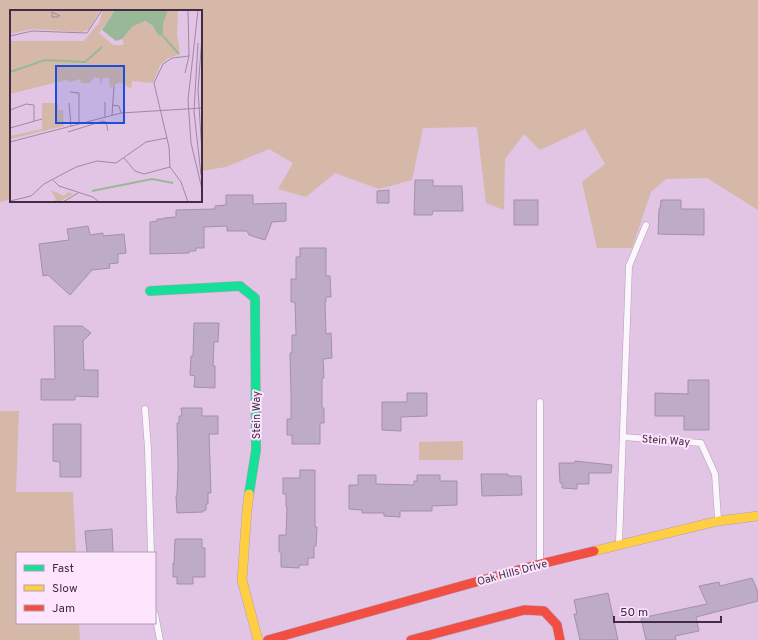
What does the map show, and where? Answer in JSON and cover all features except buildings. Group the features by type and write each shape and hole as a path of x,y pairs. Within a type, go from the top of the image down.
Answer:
{"street":[{"name":"Stein Way","path":"150,291 240,286 255,298 256,450 247,510 242,580 258,640"},
{"name":"Oak Hills Drive","path":"268,640 540,564 718,520 758,516"},
{"path":"411,640 524,610 544,611 557,625 560,640"}],"lane":[{"path":"619,545 629,266 646,225"},
{"path":"540,402 540,564"},
{"path":"144,409 148,449 151,552"},
{"name":"Stein Way","path":"623,437 701,442 715,474 718,520"},
{"path":"156,619 160,640"}],"shaded area":[{"path":"0,0 758,0 758,210 707,178 666,179 651,192 632,248 597,248 582,182 605,164 585,129 540,150 524,134 505,159 504,210 486,203 477,127 423,128 412,180 379,189 335,173 306,197 278,189 293,163 269,149 226,167 202,171 202,10 10,10 10,199 0,202"},
{"path":"0,411 19,411 16,492 73,492 76,552 16,552 16,624 79,624 80,640 0,640"},
{"path":"463,441 463,460 419,460 419,442"}],"traffic: fast":[{"path":"150,291 240,286 255,298 256,450 249,494"}],"traffic: slow":[{"path":"249,494 242,580 258,640"},
{"path":"594,551 718,521 758,516"}],"traffic: jam":[{"path":"268,640 540,564 594,551"},
{"path":"411,640 524,610 544,611 557,625 560,640"}]}
